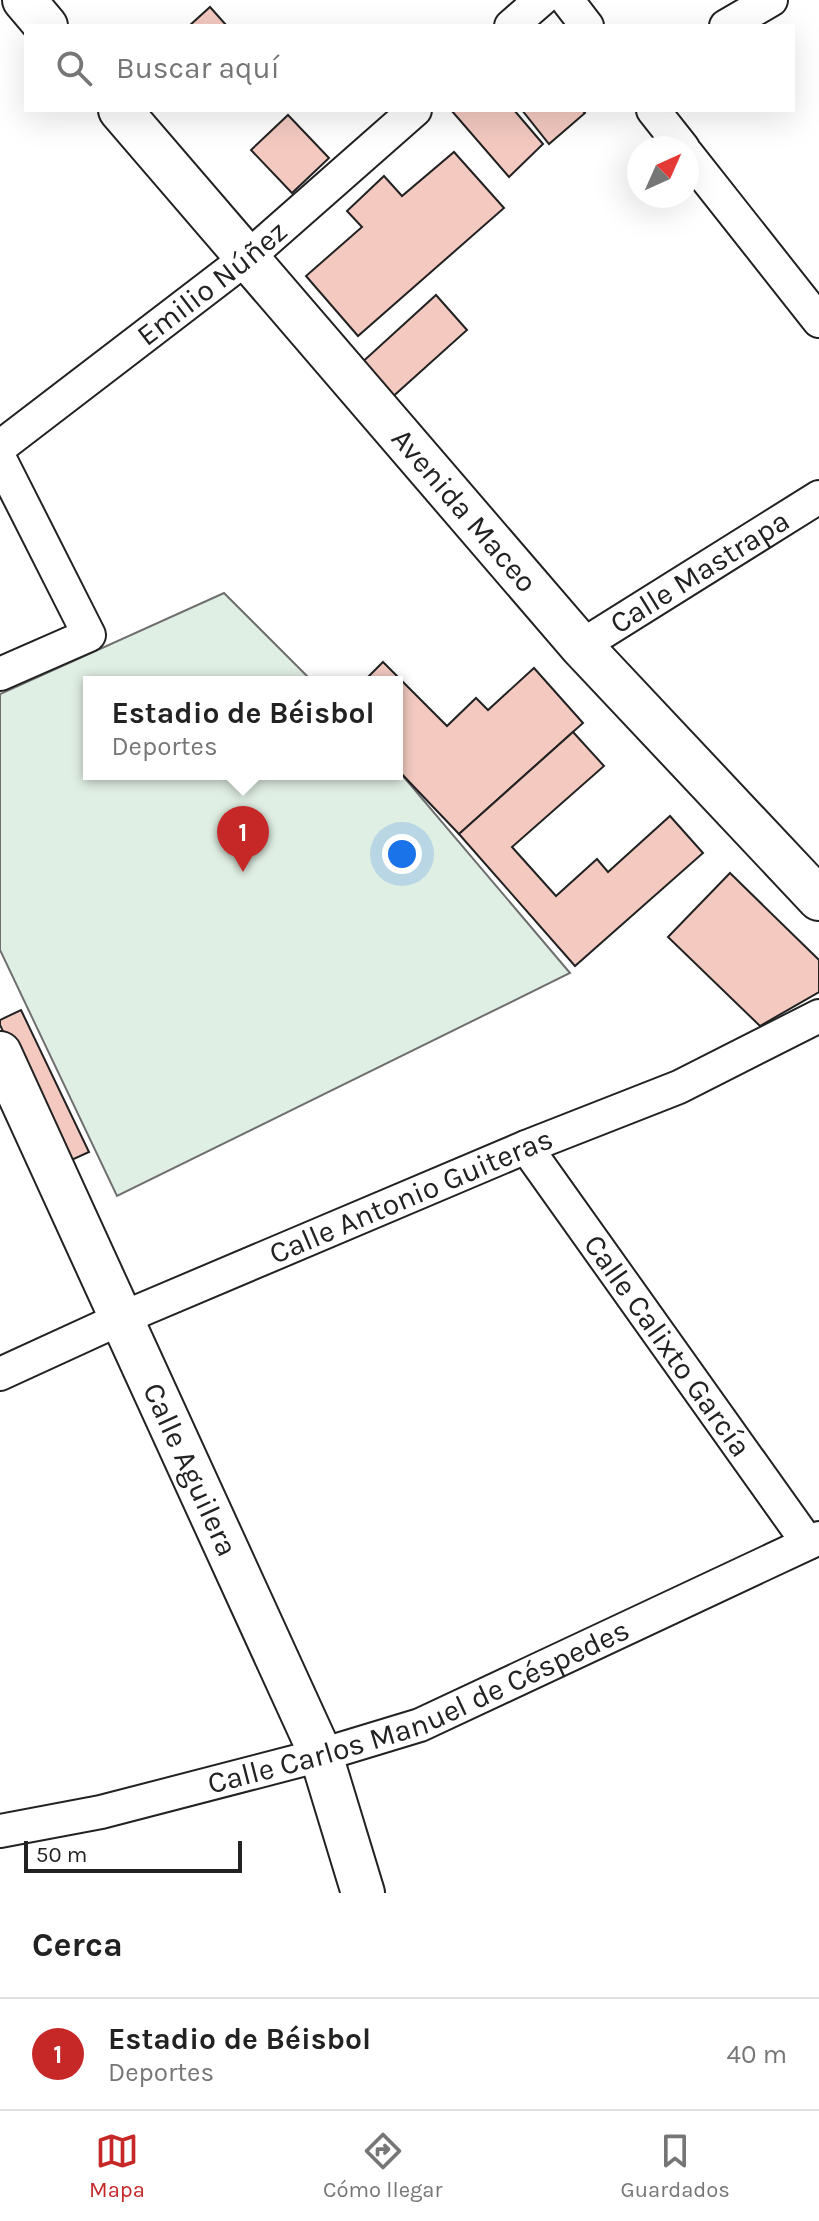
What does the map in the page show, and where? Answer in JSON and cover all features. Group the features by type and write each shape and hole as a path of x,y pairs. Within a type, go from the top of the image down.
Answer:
{"main road":[{"path":"24,0 44,24"},
{"name":"Avenida Maceo","path":"122,112 581,646 819,899"},
{"name":"Calle Aguilera","path":"0,1053 321,1755 363,1893"}],"street":[{"path":"513,24 541,0"},
{"path":"567,0 585,24"},
{"path":"729,24 771,0"},
{"name":"Emilio Núñez","path":"0,447 248,257 413,112"},
{"path":"655,112 674,136"},
{"path":"699,169 819,321"},
{"path":"0,459 89,635 0,674"},
{"name":"Calle Mastrapa","path":"581,646 819,497"},
{"name":"Calle Antonio Guiteras","path":"0,1374 120,1319 526,1147 679,1087 819,1016"},
{"name":"Calle Calixto García","path":"526,1147 813,1541"},
{"name":"Calle Carlos Manuel de Céspedes","path":"0,1831 101,1812 321,1755 420,1725 813,1541"}],"green space":[{"path":"224,593 307,676 83,676 83,780 403,780 403,776 570,973 117,1196 0,950 0,694"}],"building":[{"path":"210,7 225,24 191,24"},
{"path":"453,112 516,112 543,144 509,177"},
{"path":"524,112 585,113 549,144"},
{"path":"288,115 329,158 292,193 251,150"},
{"path":"454,152 504,208 358,336 306,276 362,227 347,211 384,176 402,196"},
{"path":"436,295 467,330 389,400 358,366"},
{"path":"383,662 397,676 369,676"},
{"path":"534,668 583,723 459,834 403,775 403,682 447,726 476,698 488,710"},
{"path":"573,732 604,766 512,847 556,896 597,859 608,872 670,816 703,853 575,966 459,834"},
{"path":"730,873 819,960 819,992 760,1026 668,937"},
{"path":"21,1010 89,1152 65,1163 0,1025 0,1020"}],"place":[{"name":"Estadio de Béisbol","path":"243,872"}]}
